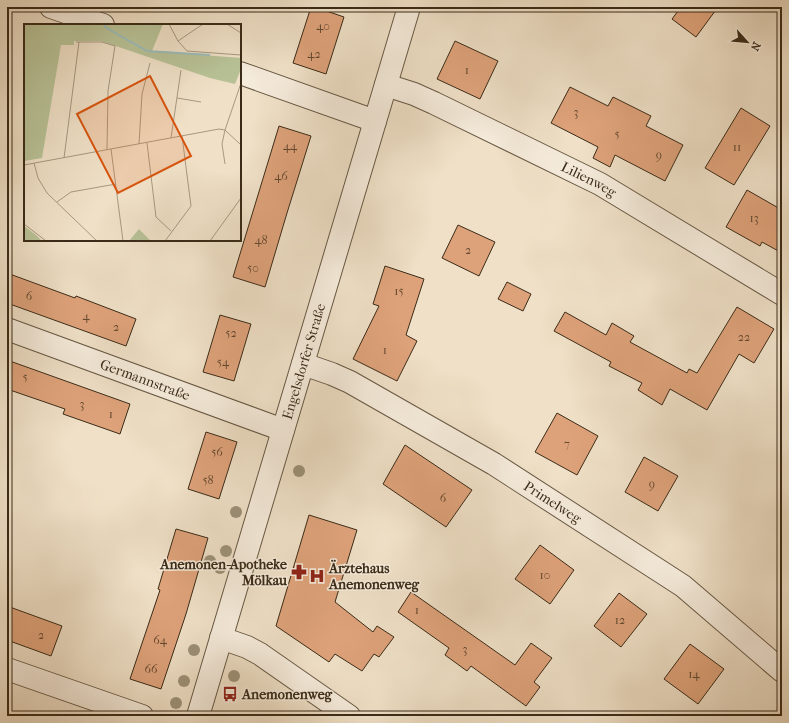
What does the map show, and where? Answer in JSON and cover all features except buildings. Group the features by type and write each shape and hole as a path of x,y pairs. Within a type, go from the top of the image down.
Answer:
{"street":[{"path":"51,7 93,17"},
{"name":"Engelsdorfer Straße","path":"198,716 409,7"},
{"path":"241,73 376,121"},
{"name":"Lilienweg","path":"386,85 414,94 434,103 600,184 782,294"},
{"name":"Germannstraße","path":"7,329 283,430"},
{"name":"Primelweg","path":"303,364 350,382 500,468 683,586 782,671"},
{"path":"221,638 247,647 260,654 349,716"},
{"path":"7,669 142,716"}],"place":[{"name":"Anemonen-Apotheke Mölkau","path":"299,572"},
{"name":"Ärztehaus Anemonenweg","path":"317,576"},
{"name":"Anemonenweg","path":"230,694"}]}
